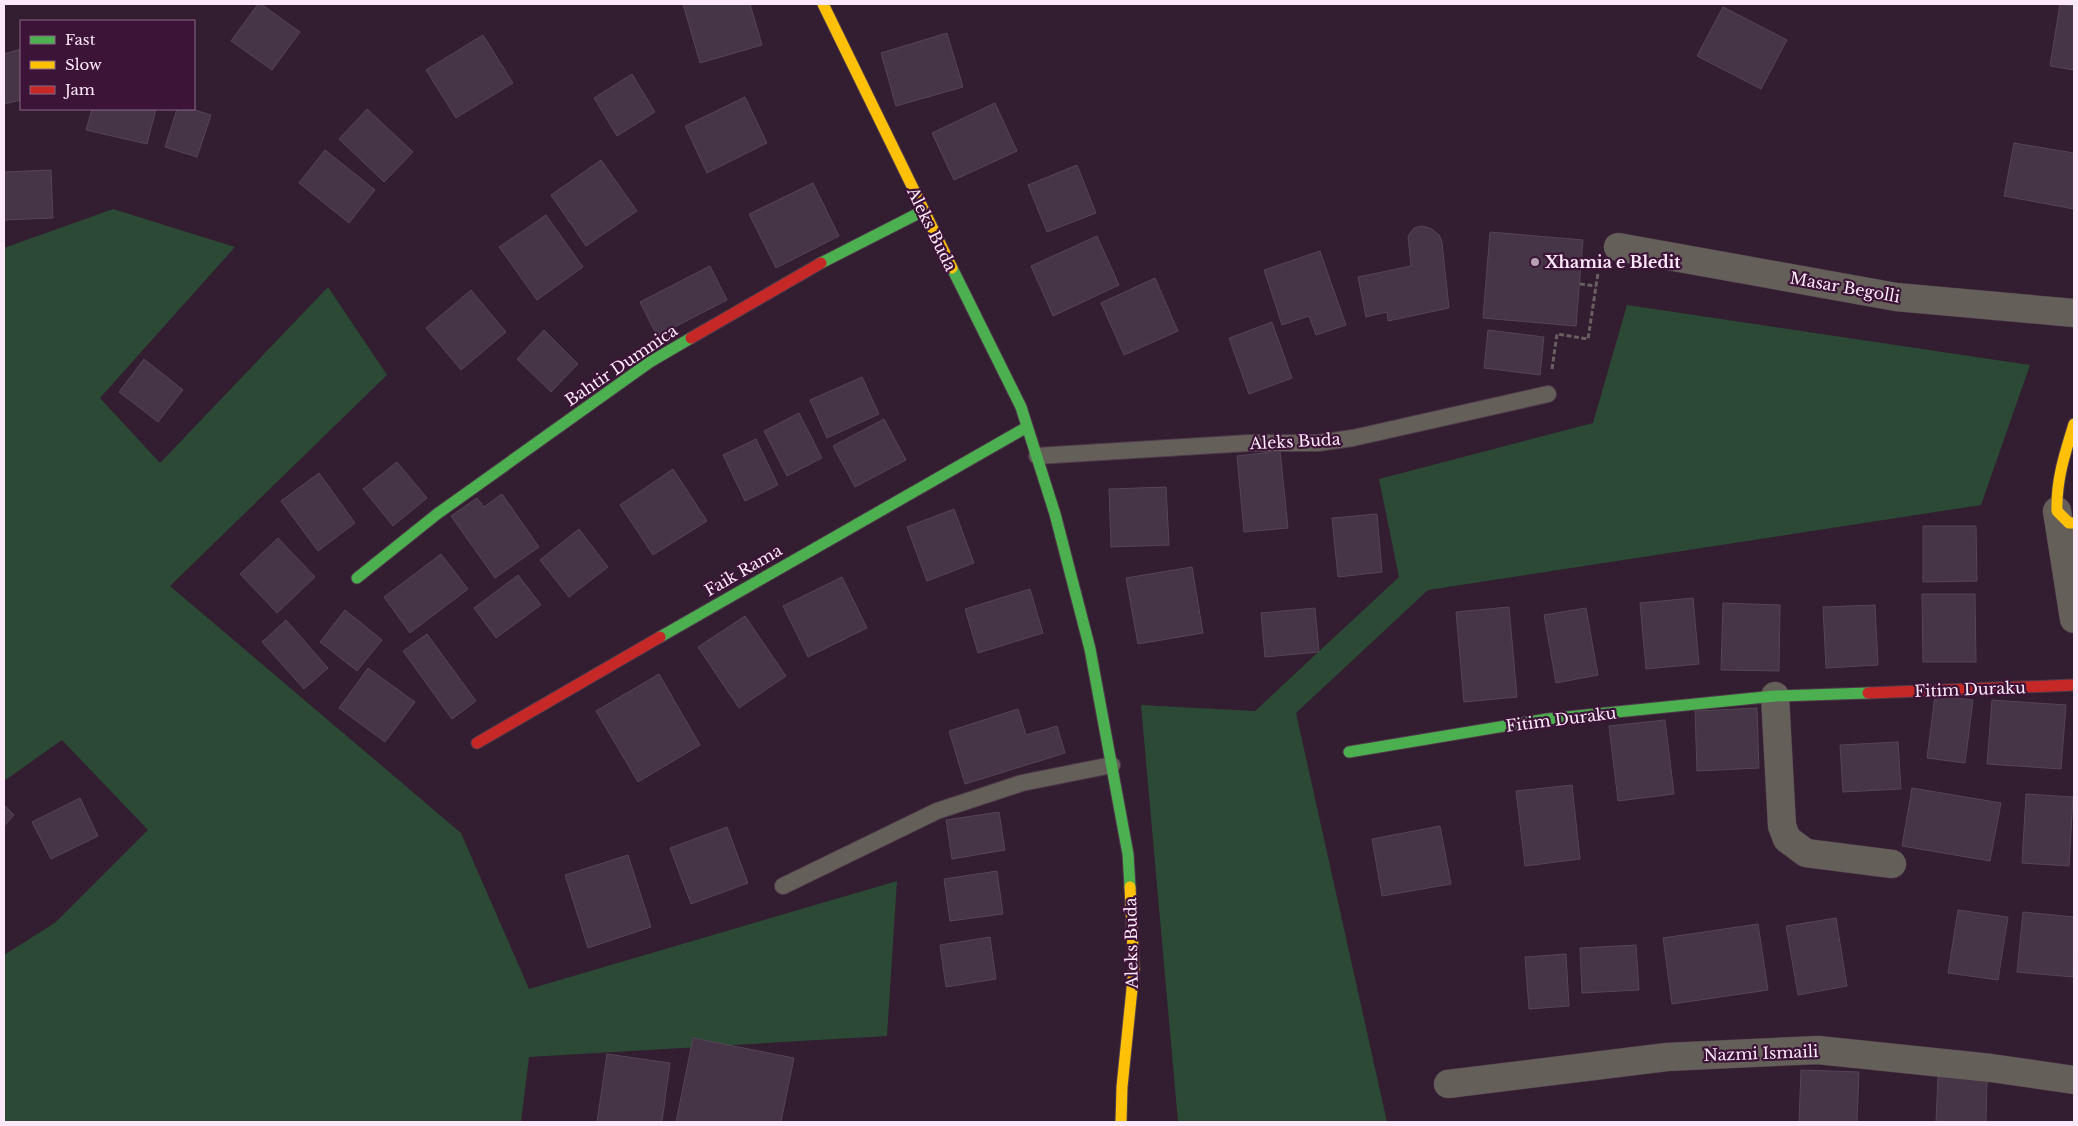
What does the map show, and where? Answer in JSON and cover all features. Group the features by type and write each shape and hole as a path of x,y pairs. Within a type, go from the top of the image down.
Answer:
{"street":[{"name":"Aleks Buda","path":"823,4 923,211 1021,407 1055,514 1090,649 1128,854 1134,969 1122,1086 1121,1122"},
{"name":"Bahtir Dumnica","path":"357,578 437,514 650,362 819,264 923,211"},
{"name":"Masar Begolli","path":"1618,247 1896,297 2074,313"},
{"path":"2074,424 2055,491 2065,517 2074,619"},
{"name":"Faik Rama","path":"477,743 878,510 1027,427"},
{"name":"Fitim Duraku","path":"1349,752 1547,719 1775,696 2074,685"},
{"path":"1775,696 1782,826 1787,840 1806,853 1892,864"},
{"name":"Nazmi Ismaili","path":"1448,1084 1667,1057 1818,1050 1991,1068 2074,1080"}],"lane":[{"name":"Aleks Buda","path":"1037,456 1249,443 1318,443 1353,438 1548,394"},
{"path":"783,886 937,811 1022,783 1112,765"}],"path":[{"path":"1548,394 1557,334 1588,339 1602,245 1618,247"},
{"path":"1580,284 1596,286"}],"green space":[{"path":"113,209 235,247 100,398 160,463 328,287 387,375 170,586 461,833 529,989 897,881 887,1036 529,1057 521,1122 4,1122 4,955 56,922 148,830 62,740 4,781 4,248"},
{"path":"1627,305 2030,365 1981,505 1428,590 1296,713 1387,1122 1178,1122 1141,705 1255,711 1399,577 1379,479 1593,423"}],"building":[{"path":"258,4 261,4 300,32 272,70 231,41"},
{"path":"683,4 750,4 762,45 700,63"},
{"path":"2060,4 2074,6 2074,70 2050,66"},
{"path":"1723,7 1787,40 1761,89 1697,56"},
{"path":"947,33 963,87 896,106 881,53"},
{"path":"483,35 513,83 456,118 426,70"},
{"path":"20,49 20,100 4,104 4,54"},
{"path":"632,74 655,112 617,136 594,98"},
{"path":"745,97 767,143 707,173 685,126"},
{"path":"995,103 1017,151 954,180 932,133"},
{"path":"367,109 413,152 384,182 339,139"},
{"path":"92,110 156,110 147,144 86,130"},
{"path":"177,110 195,110 211,115 197,157 165,147"},
{"path":"2014,143 2074,153 2074,209 2004,196"},
{"path":"325,150 375,190 349,223 299,183"},
{"path":"601,160 637,211 586,246 551,195"},
{"path":"1077,165 1096,213 1047,232 1028,185"},
{"path":"51,170 53,218 4,220 4,172"},
{"path":"813,183 839,236 776,268 749,214"},
{"path":"546,215 583,267 537,300 499,247"},
{"path":"1422,226 1432,229 1439,235 1442,242 1449,308 1388,321 1387,312 1366,317 1358,277 1411,266 1408,236 1414,228"},
{"name":"Xhamia e Bledit","path":"1490,232 1583,240 1576,326 1483,318"},
{"path":"1097,236 1119,285 1053,316 1031,266"},
{"path":"1320,251 1346,325 1316,335 1309,316 1282,325 1264,270"},
{"path":"710,266 727,300 657,336 640,302"},
{"path":"1155,278 1178,331 1124,355 1101,303"},
{"path":"471,290 506,332 461,370 426,328"},
{"path":"1272,322 1292,378 1249,394 1229,338"},
{"path":"544,330 578,364 551,392 517,359"},
{"path":"1488,330 1544,337 1540,375 1484,368"},
{"path":"144,359 183,390 158,422 119,392"},
{"path":"862,377 879,414 827,438 810,400"},
{"path":"799,413 822,458 787,476 764,431"},
{"path":"884,419 906,460 855,487 833,446"},
{"path":"756,439 778,485 745,501 723,455"},
{"path":"1280,451 1288,528 1244,532 1237,456"},
{"path":"397,462 427,498 393,526 363,489"},
{"path":"673,469 707,521 653,555 620,505"},
{"path":"319,473 355,523 318,551 281,501"},
{"path":"1166,487 1169,545 1111,547 1109,489"},
{"path":"502,494 539,547 495,578 451,516 477,498 484,507"},
{"path":"954,509 974,563 927,581 907,527"},
{"path":"1377,514 1382,572 1338,577 1332,518"},
{"path":"1923,526 1976,526 1977,581 1923,582"},
{"path":"579,529 608,567 569,597 540,560"},
{"path":"278,538 315,577 277,613 240,574"},
{"path":"441,554 468,589 410,633 384,597"},
{"path":"1192,567 1203,633 1138,644 1126,578"},
{"path":"518,575 541,605 496,638 474,608"},
{"path":"842,577 867,628 808,657 783,606"},
{"path":"1030,589 1043,633 978,653 965,609"},
{"path":"1922,594 1975,594 1976,662 1923,662"},
{"path":"1693,598 1699,664 1646,669 1640,603"},
{"path":"1723,603 1780,605 1779,671 1721,670"},
{"path":"1875,605 1878,665 1826,668 1823,607"},
{"path":"1509,607 1517,697 1464,702 1456,612"},
{"path":"1315,608 1319,652 1265,657 1261,613"},
{"path":"1586,608 1598,675 1556,683 1544,615"},
{"path":"345,610 382,640 357,671 320,642"},
{"path":"745,616 786,676 739,708 698,647"},
{"path":"286,620 328,668 304,689 262,642"},
{"path":"427,634 476,701 452,719 403,651"},
{"path":"368,668 415,702 385,742 339,708"},
{"path":"659,674 700,745 638,782 596,711"},
{"path":"1935,695 1973,700 1965,763 1927,758"},
{"path":"1992,700 2066,705 2061,769 1987,764"},
{"path":"1757,708 1759,768 1697,771 1695,711"},
{"path":"1018,709 1026,735 1057,726 1065,753 965,784 949,731"},
{"path":"1665,720 1674,794 1618,801 1609,726"},
{"path":"1898,742 1901,789 1843,792 1840,745"},
{"path":"1572,785 1580,859 1525,866 1516,791"},
{"path":"1912,788 2001,803 1990,861 1902,846"},
{"path":"2026,794 2073,797 2069,866 2022,863"},
{"path":"80,798 98,836 51,859 32,822"},
{"path":"4,805 14,815 4,826"},
{"path":"999,812 1005,850 952,859 946,820"},
{"path":"1440,826 1451,884 1382,896 1372,839"},
{"path":"727,827 748,883 691,904 670,848"},
{"path":"628,855 651,927 588,948 565,875"},
{"path":"997,871 1003,914 950,921 944,879"},
{"path":"1958,910 2008,917 1998,980 1948,973"},
{"path":"2023,912 2074,917 2073,977 2017,972"},
{"path":"1836,918 1847,986 1798,995 1786,926"},
{"path":"1758,924 1768,990 1672,1004 1663,938"},
{"path":"990,937 996,979 946,987 940,945"},
{"path":"1636,945 1639,990 1582,993 1580,948"},
{"path":"1566,954 1569,1006 1529,1009 1525,957"},
{"path":"693,1038 794,1058 781,1122 676,1122"},
{"path":"607,1054 670,1063 662,1122 597,1122"},
{"path":"1801,1070 1859,1072 1857,1122 1799,1122"},
{"path":"1938,1077 1987,1078 1986,1122 1936,1122"}],"traffic: fast":[{"path":"821,263 923,211"},
{"path":"952,268 1021,407 1055,514 1090,649 1128,854 1130,887"},
{"path":"357,578 437,514 650,362 691,338"},
{"path":"660,637 1027,427"},
{"path":"1349,752 1547,719 1775,696 1868,693"}],"traffic: slow":[{"path":"823,4 952,268"},
{"path":"2074,424 2064,456 2057,500 2057,511 2069,523 2074,523"},
{"path":"1121,1122 1122,1087 1134,969 1130,887"}],"traffic: jam":[{"path":"691,338 821,263"},
{"path":"477,743 660,637"},
{"path":"1868,693 2074,685"}],"place":[{"name":"Xhamia e Bledit","path":"1535,262"}]}
